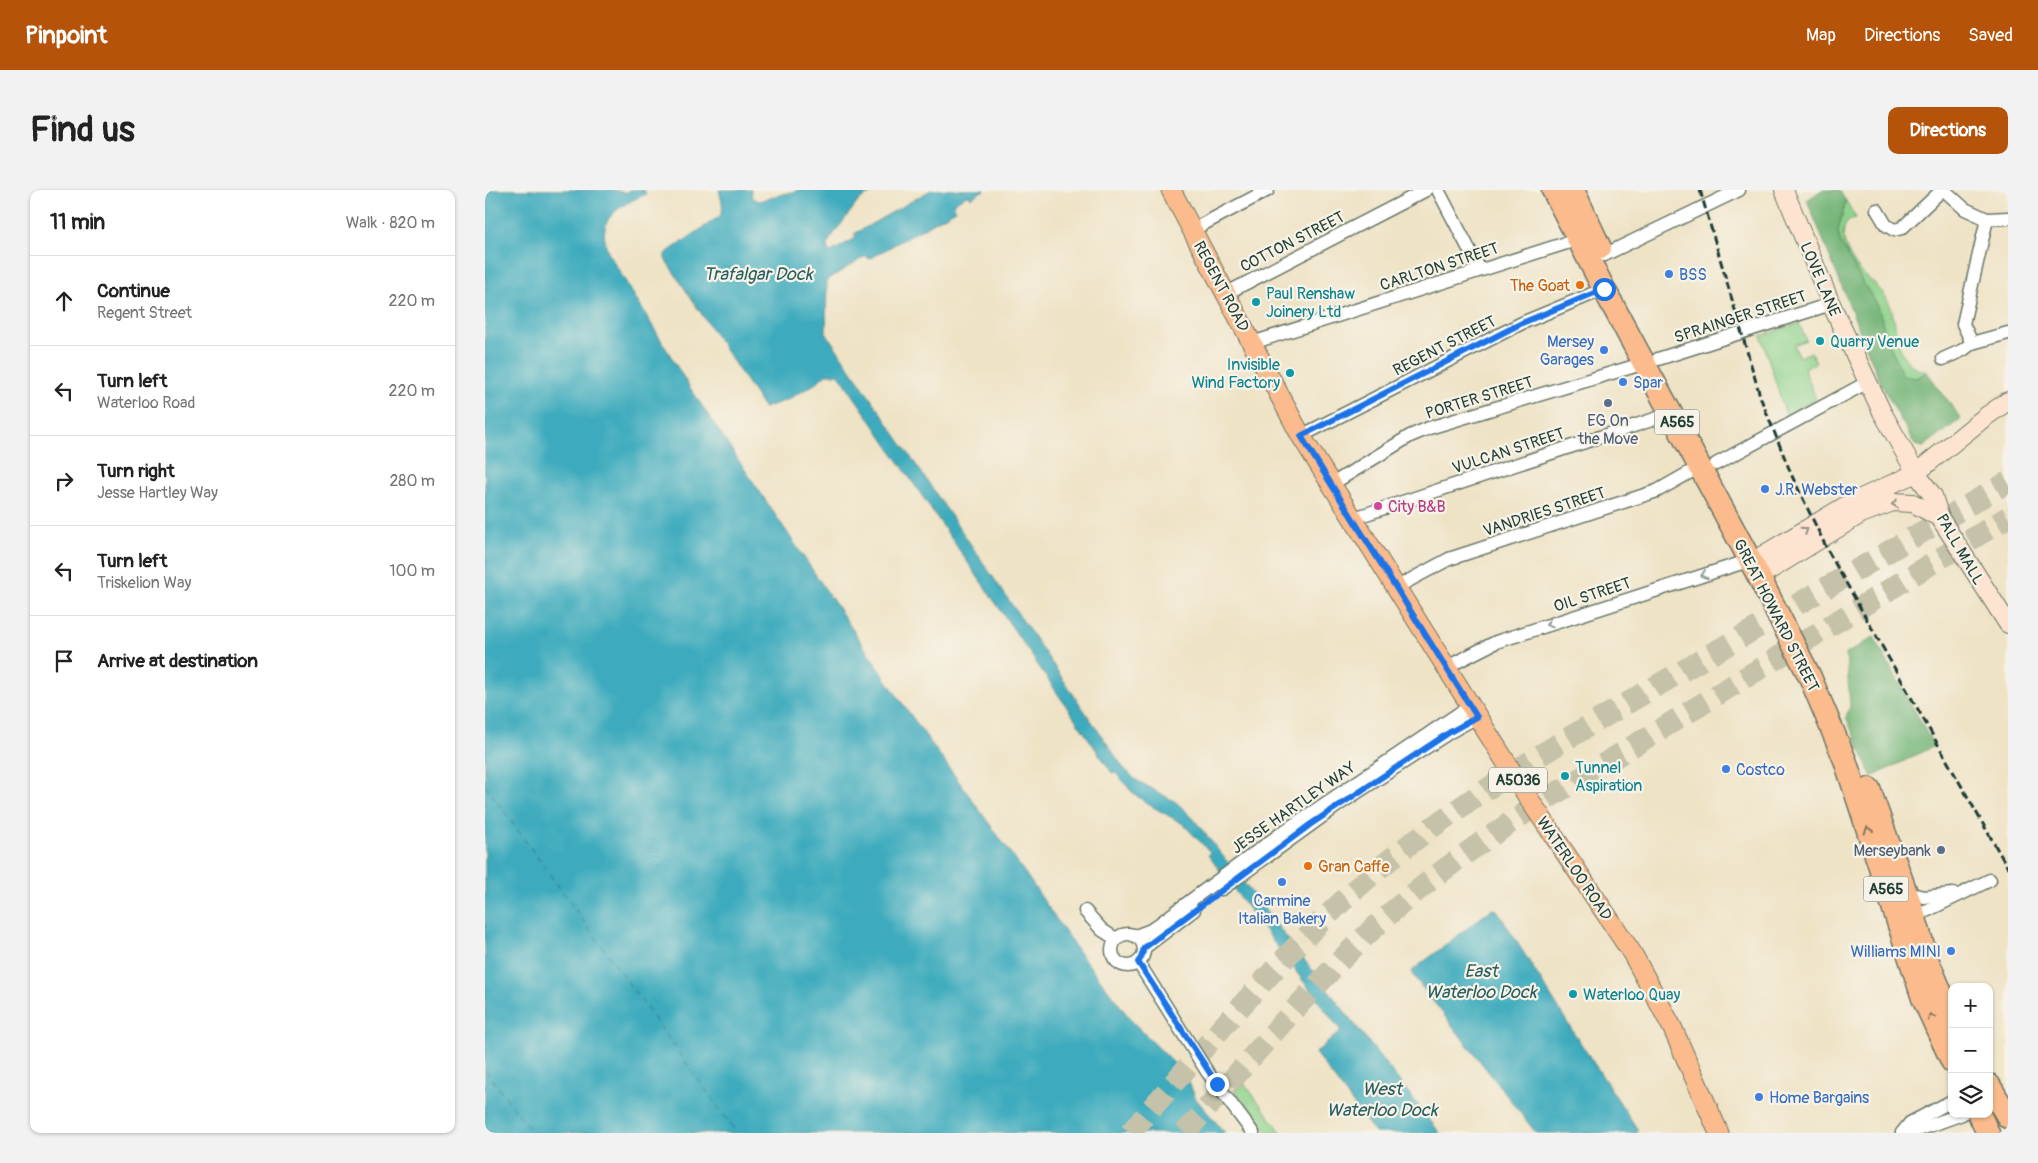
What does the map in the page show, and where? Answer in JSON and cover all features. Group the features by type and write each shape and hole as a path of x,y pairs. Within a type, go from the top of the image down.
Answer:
{"highway":[{"name":"GREAT HOWARD STREET","path":"1553,190 1604,289 1651,361 1709,465 1761,562 1815,674 1883,824 1907,893 1906,918 1923,998 1948,1052"},
{"path":"1562,190 1579,238"},
{"name":"GREAT HOWARD STREET","path":"1573,190 1604,255 1673,413 1709,465"},
{"name":"GREAT HOWARD STREET","path":"1832,713 1845,760 1906,918 1927,959 1948,1009"},
{"path":"1993,1092 2007,1115"},
{"path":"1981,1118 1988,1133"}],"main road":[{"name":"REGENT ROAD","path":"1171,190 1301,436"},
{"name":"WATERLOO ROAD","path":"1301,436 1474,712 1633,953 1673,1027 1719,1133"}],"street":[{"path":"1192,230 1268,190"},
{"name":"COTTON STREET","path":"1225,294 1426,190"},
{"path":"1438,190 1480,270"},
{"path":"1604,255 1739,190"},
{"name":"LOVE LANE","path":"1784,190 1831,304 1882,412 1916,474"},
{"path":"1877,210 1886,224 1894,230 1902,228 1943,190 1965,209 1987,219 2008,218"},
{"path":"1972,343 1963,324 1987,219"},
{"name":"CARLTON STREET","path":"1252,343 1579,238"},
{"name":"REGENT STREET","path":"1301,436 1522,323 1604,289"},
{"name":"SPRAINGER STREET","path":"1651,361 1831,304"},
{"path":"1943,359 1963,350 1972,343 2008,333"},
{"name":"PORTER STREET","path":"1332,484 1410,436 1429,428 1651,361"},
{"name":"VANDRIES STREET","path":"1397,587 1449,559 1657,491 1868,382"},
{"path":"1761,562 1851,503 1916,474 1985,417 2008,401"},
{"name":"VULCAN STREET","path":"1354,518 1673,413"},
{"name":"PALL MALL","path":"1916,474 1933,496 1940,518 2008,624"},
{"path":"1861,514 1877,490"},
{"path":"1761,562 1861,514 1893,502 1913,503 1940,518"},
{"name":"OIL STREET","path":"1447,667 1496,642 1761,562"},
{"name":"JESSE HARTLEY WAY","path":"1144,948 1189,908 1258,856 1450,732 1474,712"},
{"path":"1906,918 1990,880"},
{"path":"1907,893 1924,897 1960,894"},
{"name":"JESSE HARTLEY WAY","path":"1135,936 1151,930 1189,908"},
{"path":"1085,911 1103,930 1116,939"},
{"path":"1125,934 1139,939 1144,948 1138,962 1128,966 1118,963 1114,959 1112,948 1116,939 1125,934"},
{"path":"1138,962 1208,1073 1253,1133"},
{"path":"1902,1133 1910,1123 1948,1102"},
{"path":"1902,1133 1918,1130 1951,1118"}],"green space":[{"path":"1822,190 1839,190 1846,201 1838,231 1840,241 1878,306 1887,339 1903,376 1916,378 1927,372 1961,419 1923,447 1915,445 1882,386 1807,200"},
{"path":"1846,201 1856,218 1847,223 1844,229 1847,248 1856,266 1882,292 1888,301 1902,353 1907,361 1915,368 1927,372 1916,378 1903,376 1887,339 1878,306 1840,241 1838,231"},
{"path":"1799,323 1806,340 1794,345 1799,357 1811,352 1816,363 1804,368 1816,399 1786,415 1761,336"},
{"path":"1874,637 1934,746 1872,777 1846,717 1850,706 1846,654"},
{"path":"1244,1083 1282,1133 1268,1133 1234,1090"}],"water":[{"path":"485,190 615,190 625,193 631,190 644,190 646,194 626,204 611,215 605,231 605,242 609,254 690,388 900,700 1025,873 1078,951 1132,1021 1186,1075 1196,1099 1225,1133 485,1133"},
{"path":"719,190 751,190 751,197 758,201 799,190 877,190 860,199 830,239 827,245 828,250 831,252 856,238 854,234 931,190 984,190 971,198 968,194 953,204 956,210 869,259 866,256 827,280 826,333 1123,767 1136,780 1176,802 1193,818 1440,1133 1375,1133 1315,1053 1341,1031 1208,855 1210,852 1183,824 1146,803 1132,792 1115,772 1112,773 840,376 838,374 826,374 815,384 787,400 764,408 665,259 665,254 720,216 722,200"},
{"name":"East Waterloo Dock","path":"1492,909 1497,910 1572,1030 1638,1130 1637,1133 1536,1133 1412,974 1413,970"}],"ferry route":[{"path":"485,785 737,1133"},
{"path":"485,1070 533,1133"}],"tunnel":[{"path":"1130,1133 1251,996 1314,929 1381,867 1451,814 1525,765 1677,674 2008,482"},
{"path":"1185,1133 1284,1021 1346,955 1394,910 1445,869 1553,795 2008,517"}],"railway":[{"path":"1700,190 1761,399 1792,476 1828,551 2008,868"}],"place":[{"name":"BSS","path":"1669,274"},
{"name":"The Goat","path":"1580,285"},
{"name":"Paul Renshaw Joinery Ltd","path":"1256,302"},
{"name":"Quarry Venue","path":"1820,341"},
{"name":"Mersey Garages","path":"1604,350"},
{"name":"Invisible Wind Factory","path":"1290,373"},
{"name":"Spar","path":"1623,382"},
{"name":"EG On the Move","path":"1608,403"},
{"name":"J.R. Webster","path":"1765,489"},
{"name":"City B&B","path":"1378,506"},
{"name":"Costco","path":"1726,769"},
{"name":"Tunnel Aspiration","path":"1565,776"},
{"name":"Merseybank","path":"1941,850"},
{"name":"Gran Caffe","path":"1308,866"},
{"name":"Carmine Italian Bakery","path":"1282,882"},
{"name":"Williams MINI","path":"1951,951"},
{"name":"Waterloo Quay","path":"1573,994"},
{"name":"Home Bargains","path":"1759,1097"}],"route":[{"path":"1217,1084 1208,1073 1138,962 1144,948 1264,857 1311,824 1450,732 1477,717 1301,436 1522,323 1604,289"}],"water label":[{"name":"Trafalgar Dock","path":"758,274"},
{"name":"West Waterloo Dock","path":"1382,1100"}]}
